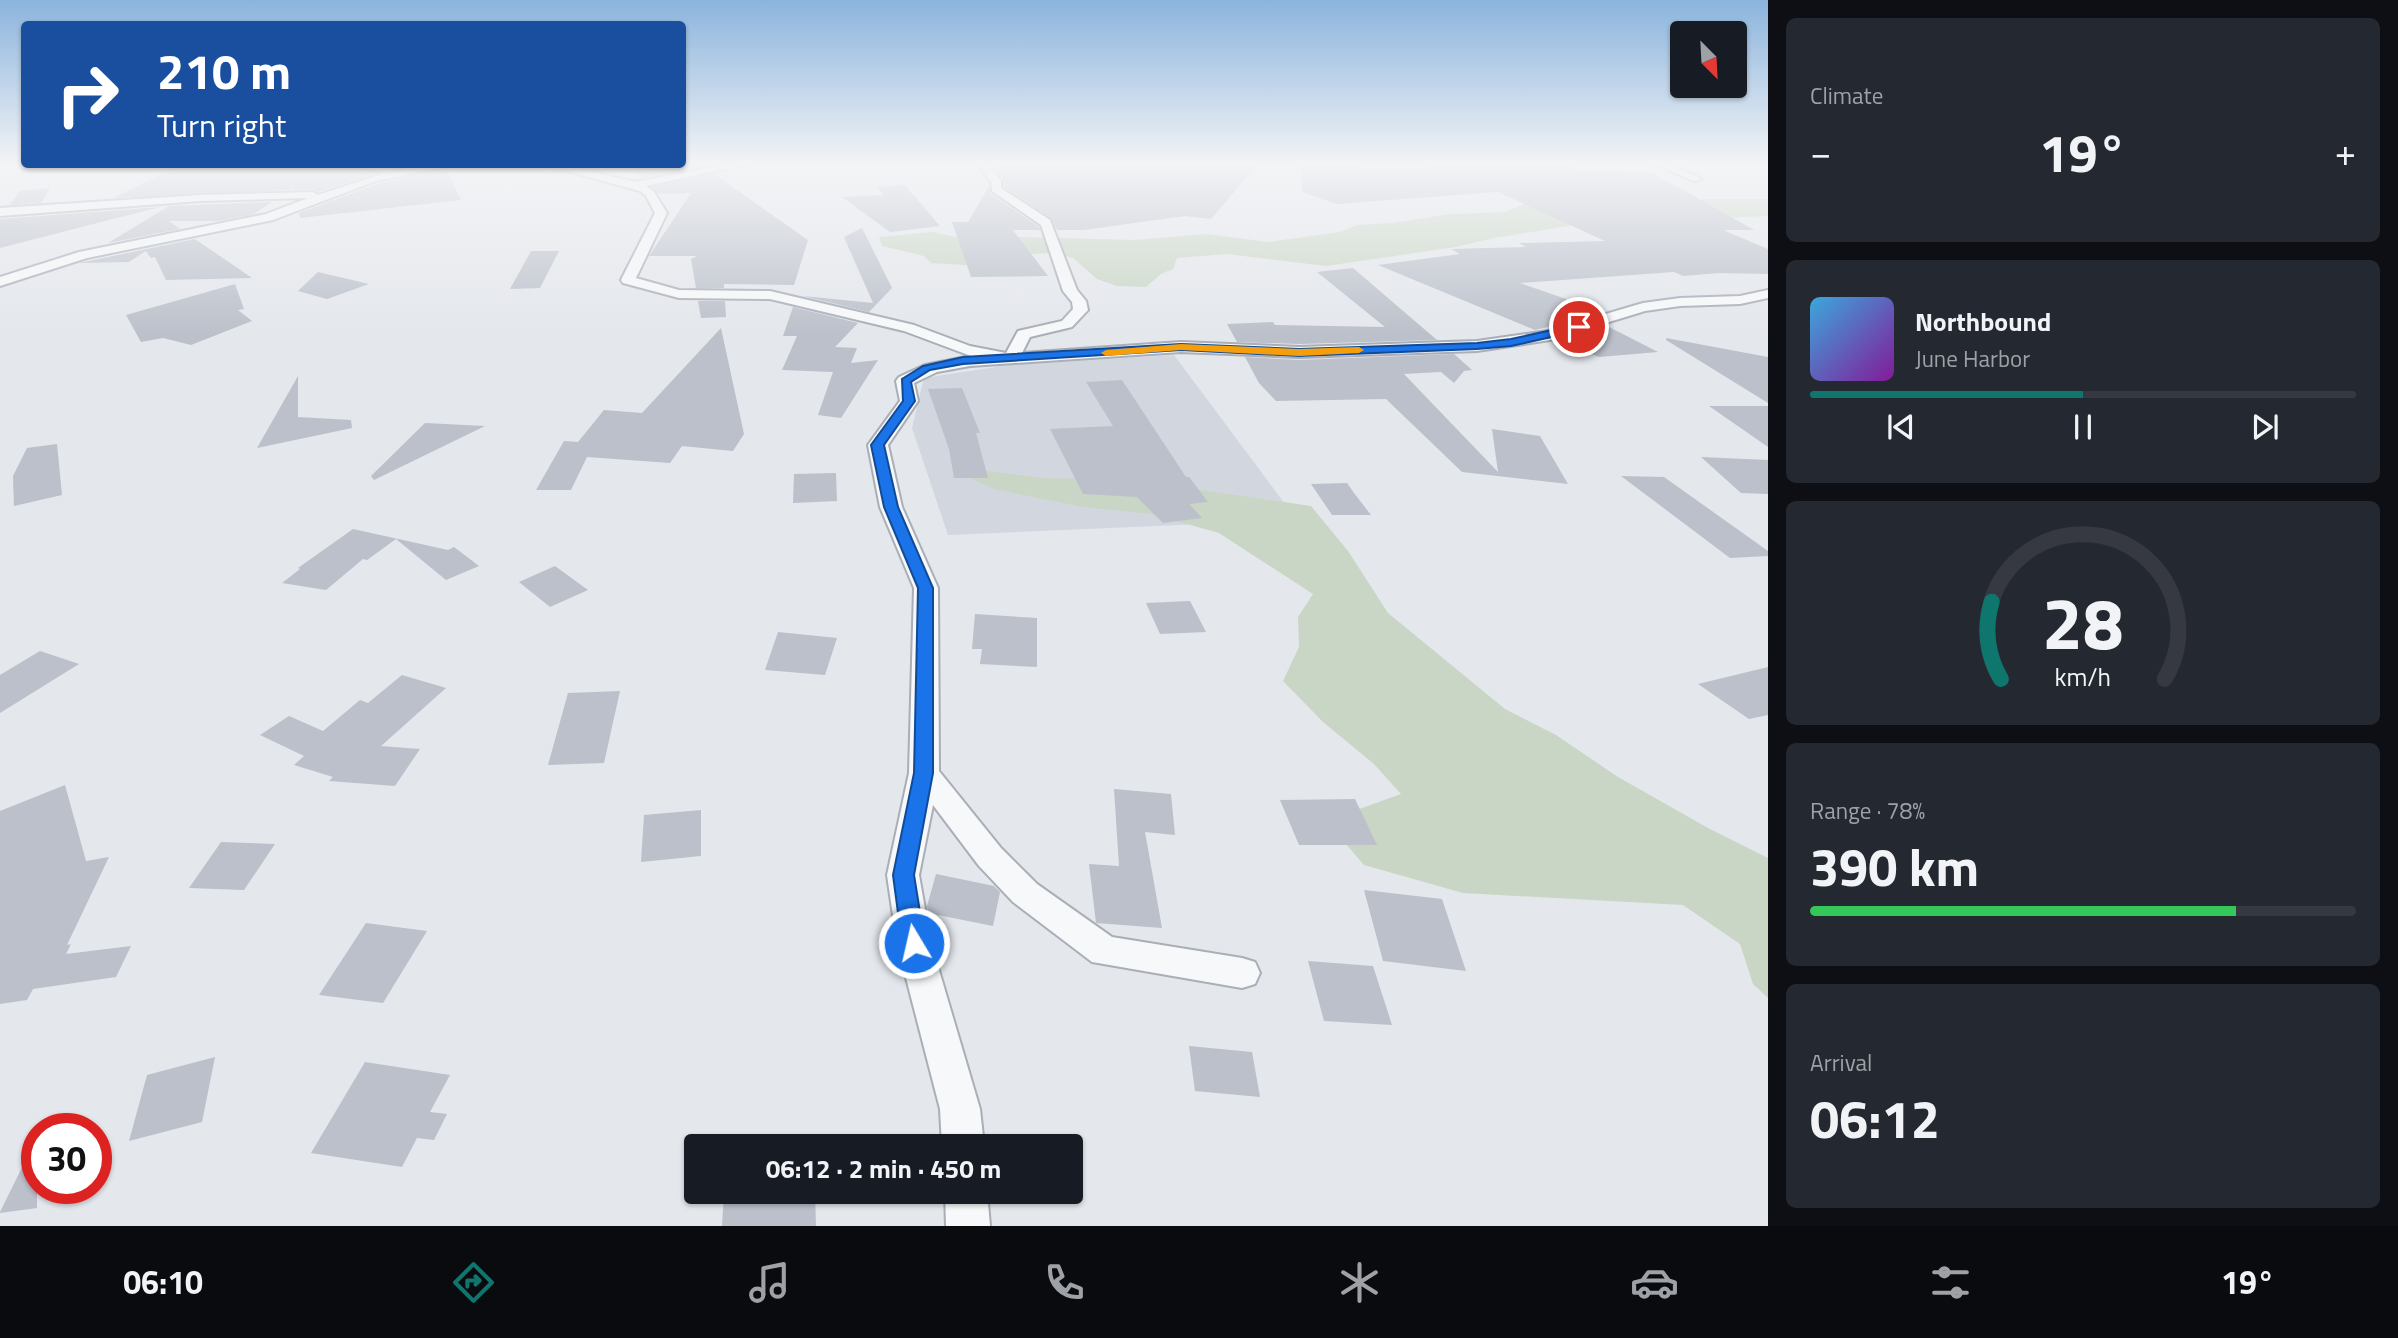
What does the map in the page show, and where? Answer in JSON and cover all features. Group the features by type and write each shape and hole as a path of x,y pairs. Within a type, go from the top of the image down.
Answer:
{"street":[{"path":"0,282 85,255 253,220"},
{"path":"657,220 628,280 679,294 770,295 909,328 966,350 1011,359"},
{"path":"1011,359 1024,334 1066,324 1080,310 1079,301 1070,291 1046,223 1042,220"},
{"path":"961,1134 960,1109 914,943 903,875 924,773 926,588 891,507 878,445 909,401 905,381 927,368 963,360 1181,347 1299,352 1477,346 1550,335 1643,307 1680,302 1740,300 1768,294"},
{"path":"924,773 990,857 1025,893 1104,951 1242,974"},
{"path":"967,1204 968,1226"}],"shaded area":[{"path":"1174,355 1297,520 948,535 912,428 924,378 1009,365"}],"green space":[{"path":"1411,220 1677,220 1574,225 1456,247 1326,266 1227,254 1177,258 1173,269 1161,274 1146,287 1117,286 1097,279 1073,258 1055,253 1003,255 965,265 931,263 924,256 882,246 879,237 933,232 969,240 1020,237 1135,240 1207,234 1268,242 1340,232 1357,225"},
{"path":"952,456 987,471 1043,478 1131,480 1311,506 1348,551 1388,613 1505,709 1556,735 1618,777 1708,828 1768,858 1768,998 1753,984 1740,944 1683,905 1463,893 1364,865 1326,821 1401,794 1374,764 1323,722 1283,681 1299,647 1298,617 1313,594 1219,533 1151,514 1083,507 994,489 968,477"}],"building":[{"path":"0,220 108,220 0,248"},
{"path":"146,220 223,220 169,221 180,229 108,243"},
{"path":"673,220 780,220 808,240 794,285 724,284 724,288 696,288 691,259 697,256 649,256"},
{"path":"874,220 935,220 940,226 890,232"},
{"path":"1029,220 1040,230 1013,230 1048,276 971,277 952,222"},
{"path":"1052,220 1155,220 1084,230 1057,230"},
{"path":"1560,220 1737,220 1754,230 1723,230 1768,249 1768,274 1719,273 1683,276 1674,272 1520,283 1598,310 1563,319 1574,321 1535,330 1378,265 1460,254 1451,249 1526,247 1519,243 1605,241"},
{"path":"862,228 892,288 869,312 803,296 873,303 844,237"},
{"path":"195,239 252,278 166,280 155,257 151,258 146,251 129,262 79,263"},
{"path":"531,251 559,251 540,288 510,289"},
{"path":"1353,268 1437,340 1299,344 1237,342 1227,324 1273,322 1275,325 1385,327 1317,272"},
{"path":"318,272 369,284 327,299 298,291"},
{"path":"235,284 244,309 238,310 252,321 191,345 163,338 141,342 126,315"},
{"path":"698,301 725,301 726,317 701,318"},
{"path":"793,307 858,323 835,347 857,348 851,363 878,360 841,418 818,415 833,372 782,370 797,336 783,336"},
{"path":"1604,326 1658,352 1599,357 1559,340"},
{"path":"721,328 744,434 733,451 682,446 670,463 587,457 571,490 536,490 564,441 578,442 604,410 642,413"},
{"path":"1666,340 1768,357 1768,403"},
{"path":"1454,354 1472,370 1464,371 1454,383 1441,372 1404,374 1498,472 1492,429 1540,436 1568,484 1462,472 1386,399 1276,401 1259,383 1245,357 1299,360"},
{"path":"298,376 298,417 351,420 352,428 257,448"},
{"path":"1122,380 1186,477 1189,477 1208,502 1189,504 1202,518 1163,523 1137,497 1083,494 1050,429 1113,426 1086,382"},
{"path":"962,388 980,433 976,433 988,478 954,478 949,449 928,389"},
{"path":"1709,406 1768,406 1768,447"},
{"path":"425,423 485,426 374,480 371,476"},
{"path":"57,444 62,495 14,506 13,476 27,448"},
{"path":"1701,457 1768,460 1768,494 1741,493"},
{"path":"836,473 837,501 793,503 794,474"},
{"path":"1621,476 1664,477 1768,551 1768,556 1730,558"},
{"path":"1347,483 1371,515 1332,515 1311,484"},
{"path":"353,529 448,550 454,547 479,566 446,580 396,539 367,560 363,559 326,590 282,583 300,569 298,568"},
{"path":"555,566 588,590 550,607 519,582"},
{"path":"1190,601 1206,632 1160,634 1146,603"},
{"path":"975,614 1037,618 1037,667 980,664 982,649 972,649"},
{"path":"778,632 837,638 825,675 765,670"},
{"path":"40,651 79,664 0,713 0,675"},
{"path":"1768,667 1768,715 1749,719 1698,684"},
{"path":"402,675 446,688 381,746 420,749 395,786 329,781 333,777 294,765 304,756 260,735 289,716 323,731 360,700 368,703"},
{"path":"620,691 604,763 548,765 568,693"},
{"path":"65,785 86,861 109,857 67,945 71,944 66,954 131,946 116,977 33,989 27,1000 0,1004 0,811"},
{"path":"1114,789 1171,794 1175,835 1145,832 1162,928 1096,923 1089,864 1119,866"},
{"path":"1355,799 1377,845 1299,845 1280,800"},
{"path":"701,810 701,856 641,862 644,815"},
{"path":"221,842 275,844 244,890 189,888"},
{"path":"936,874 994,886 1000,892 993,926 928,913 927,906"},
{"path":"1364,890 1442,899 1466,971 1383,961"},
{"path":"366,923 427,931 383,1003 319,995"},
{"path":"1308,961 1373,966 1392,1025 1324,1021"},
{"path":"1189,1046 1252,1052 1260,1097 1195,1091"},
{"path":"215,1057 202,1122 129,1141 147,1075"},
{"path":"365,1062 450,1075 430,1112 447,1114 434,1140 417,1138 402,1167 311,1153"},
{"path":"21,1169 21,1204 37,1204 37,1208 0,1212"},
{"path":"723,1204 815,1204 816,1226 722,1226"}],"slow traffic":[{"path":"1106,353 1181,347 1299,352 1359,350"}],"route":[{"path":"914,943 903,875 924,773 926,588 891,507 878,445 909,401 905,381 927,368 963,360 1181,347 1299,352 1477,346 1550,335 1579,327"}]}
